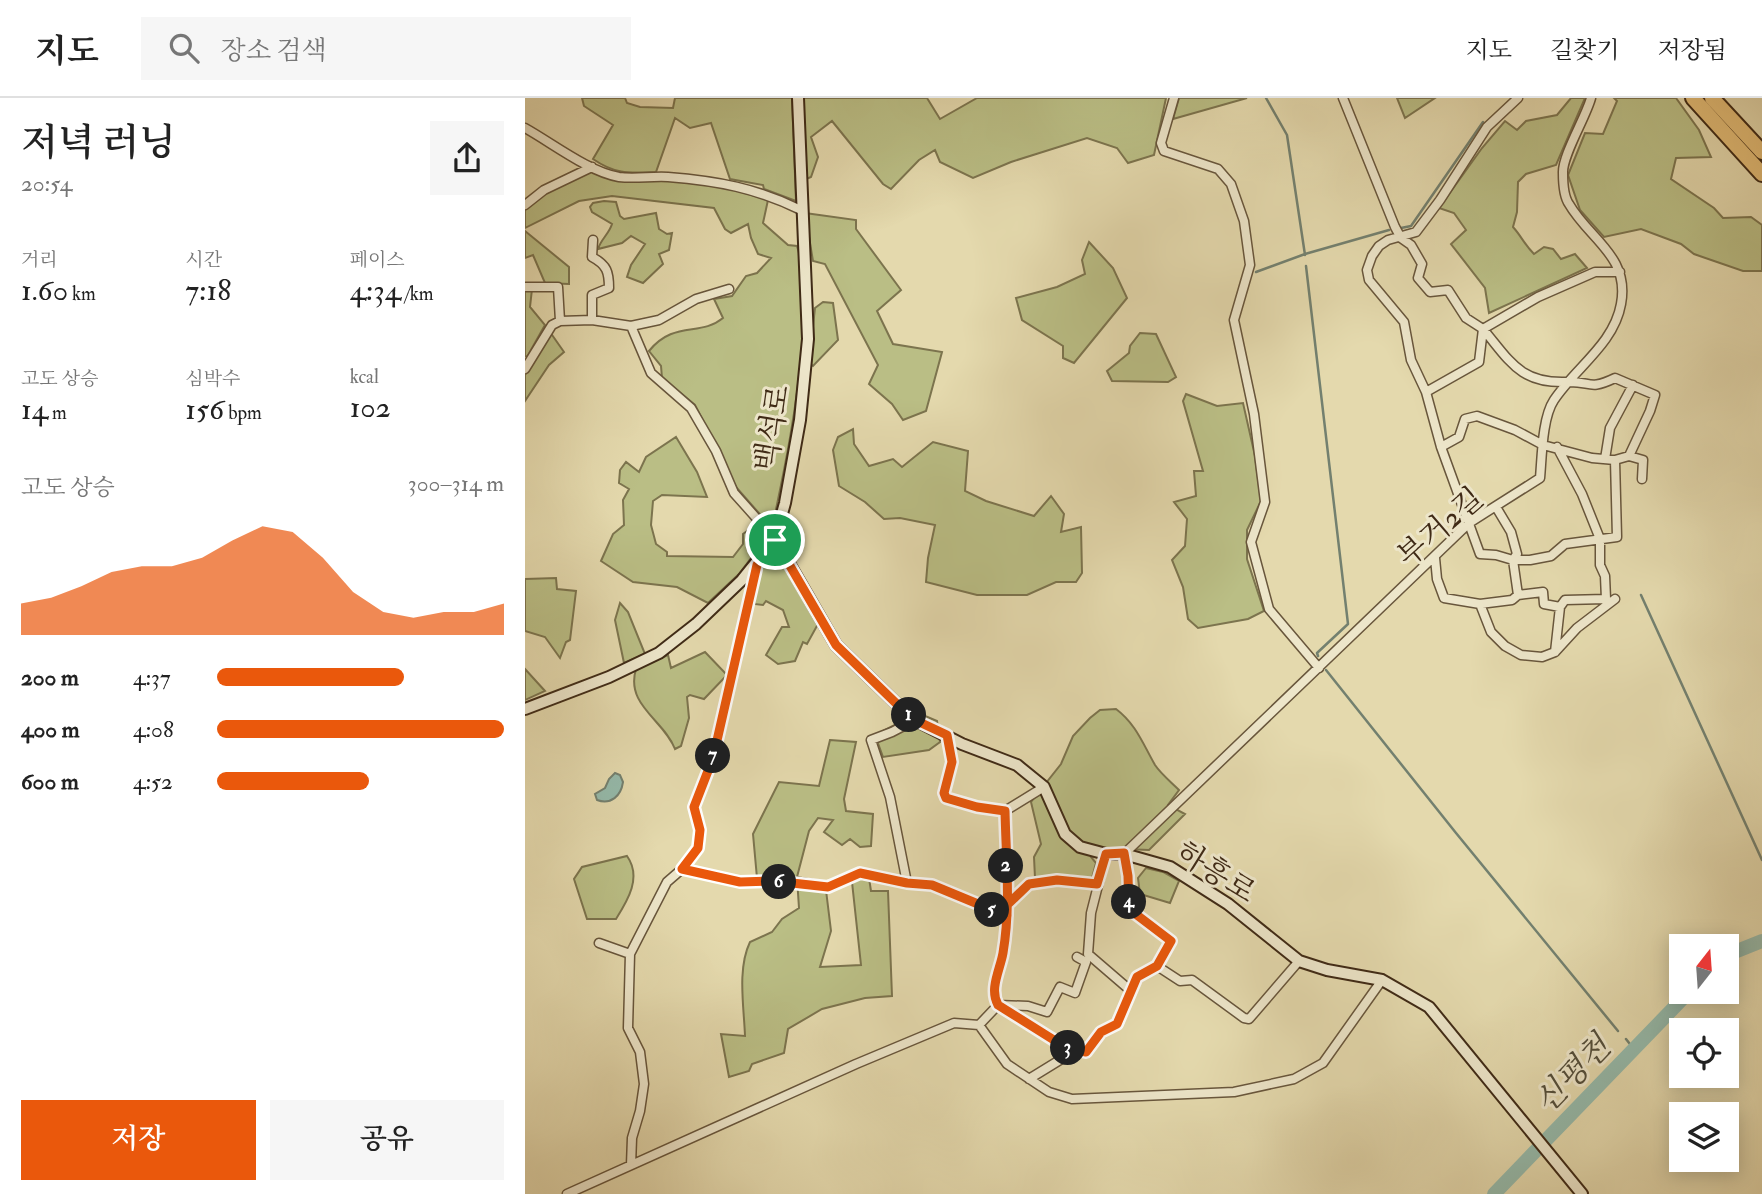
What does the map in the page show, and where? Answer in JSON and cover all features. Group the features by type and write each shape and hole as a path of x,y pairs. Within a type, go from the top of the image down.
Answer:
{"highway":[{"path":"1693,98 1762,174"},
{"path":"1712,98 1762,152"}],"street":[{"name":"백석로","path":"525,709 609,677 659,653 696,624 757,565 775,540 785,503 800,420 808,339 798,98"},
{"path":"1174,98 1161,143 1164,151 1218,169 1231,184 1244,221 1250,265 1234,320 1254,414 1265,502 1251,542 1269,609 1319,668"},
{"path":"1343,98 1401,238 1411,245 1422,264 1418,278 1430,292 1448,290 1466,318 1483,329 1515,368 1536,380 1597,387 1615,378 1655,395 1629,456"},
{"path":"1518,98 1487,127 1416,233 1388,240 1379,246 1367,270 1369,280 1404,322 1411,360 1426,392 1441,447 1480,554 1530,560 1551,556 1565,544 1617,537 1615,460"},
{"path":"1483,329 1538,297 1595,272 1620,272 1612,255 1567,202 1562,170 1591,98"},
{"path":"525,128 592,167 619,177 667,177 740,186 801,210"},
{"path":"525,205 544,190 592,167"},
{"path":"592,320 592,295 609,288 609,274 604,263 592,257 593,240"},
{"name":"부거2길","path":"1124,853 1469,523 1540,478 1543,445 1552,402 1597,351 1613,326 1621,303 1620,272"},
{"path":"525,287 558,286 560,321"},
{"path":"525,369 534,350 552,325 560,321 592,320 631,326 659,320 696,299 729,289"},
{"path":"631,326 651,373 691,408 716,451 734,493 775,540"},
{"path":"1426,392 1479,362 1483,329"},
{"path":"1605,459 1610,428 1633,385"},
{"path":"1441,447 1459,437 1465,419 1477,416 1515,430 1543,445 1593,458 1615,460 1629,456 1643,460 1642,479"},
{"path":"1557,447 1582,494 1600,539 1600,565 1610,601"},
{"path":"1496,507 1511,532 1517,554 1513,560 1518,595"},
{"name":"하흥로","path":"775,540 836,645 915,720 962,744 1017,765 1044,787 1065,834 1080,847 1106,854 1124,853 1170,867 1228,904 1299,961 1327,970 1382,980 1429,1007 1582,1194"},
{"path":"1435,558 1437,579 1444,598 1480,604 1513,600 1518,595 1543,592 1544,604 1560,607"},
{"path":"631,1165 632,1138 644,1084 640,1052 628,1028 630,954 667,882 682,869 698,848 700,830 694,807 713,758 757,565"},
{"path":"1555,652 1560,607 1565,600 1610,601"},
{"path":"1480,604 1491,632 1505,646 1524,655 1542,657 1555,652 1577,628 1610,601"},
{"path":"907,883 890,797 871,740 915,720"},
{"path":"947,735 952,762 944,793 946,798 977,807 1005,811 1044,787"},
{"path":"1005,811 1007,916 1003,953 995,984 995,1000 998,1005 1065,1047 1086,1052 1101,1032 1117,1024 1137,977 1157,966 1171,941 1129,909 1124,853"},
{"path":"1106,854 1091,913 1088,954 1131,991"},
{"path":"682,869 740,882 774,881 828,887 860,873 907,883 932,885 1007,916"},
{"path":"1007,905 1029,884 1057,880 1097,884"},
{"path":"599,943 630,954"},
{"path":"979,1025 998,1005 1028,1006 1047,1012 1060,988 1075,993 1086,962 1077,957"},
{"path":"1157,966 1180,981 1192,980 1249,1019 1299,961"},
{"path":"567,1194 856,1064 954,1023 979,1025 1007,1064 1049,1092 1072,1099 1234,1092 1294,1079 1323,1063 1382,980"},
{"path":"1029,1079 1068,1055 1065,1047"}],"green space":[{"path":"582,98 625,98 627,103 640,107 673,108 675,98 792,98 796,201 764,189 763,185 730,179 711,123 690,128 675,118 656,172 631,173 609,168 593,159 613,125 584,106"},
{"path":"802,98 927,98 940,119 977,98 1166,98 1154,155 1128,163 1117,148 1087,138 1011,162 973,178 940,162 935,150 919,160 891,189 883,184 832,121 811,137 818,157 811,177 804,180"},
{"path":"1179,98 1247,98 1173,119"},
{"path":"1397,98 1435,98 1405,118"},
{"path":"1571,98 1585,98 1556,165 1526,174 1518,182 1517,212 1513,227 1534,254 1544,247 1553,249 1561,259 1575,254 1587,268 1489,313 1485,288 1451,244 1466,230 1454,213 1439,208 1505,121 1517,130 1526,121 1557,115"},
{"path":"1614,98 1676,98 1699,130 1711,157 1676,158 1671,179 1714,208 1723,218 1751,217 1762,225 1762,271 1743,271 1694,254 1681,244 1641,229 1604,237 1580,210 1568,175 1585,133 1603,134 1617,101"},
{"path":"593,170 728,188 768,200 763,223 788,245 797,246 802,300 802,346 790,438 772,528 736,487 695,405 662,378 661,366 649,351 668,335 705,327 723,318 714,299 732,296 746,276 757,273 771,258 758,254 748,224 731,233 725,229 714,208 612,196 579,201 525,228 525,208 540,196"},
{"path":"616,202 620,216 624,219 656,213 659,229 667,234 672,233 669,250 659,254 663,264 643,283 627,277 631,265 645,244 631,236 622,243 598,249 612,224 592,212 590,207 593,203"},
{"path":"805,213 856,220 856,229 901,290 877,311 893,344 942,352 926,411 903,420 892,404 869,384 878,365 825,264 813,261"},
{"path":"525,231 569,267 569,284 545,283 533,255 525,258"},
{"path":"1089,242 1113,268 1127,298 1074,363 1063,358 1063,346 1022,320 1016,298 1057,287 1085,274 1082,260"},
{"path":"532,289 530,307 545,325 527,357 525,290"},
{"path":"823,302 833,303 838,340 813,366 809,363 815,308"},
{"path":"550,332 564,352 549,365 525,401 525,375"},
{"path":"1140,333 1156,334 1176,377 1168,382 1112,381 1107,371 1129,353 1130,346"},
{"path":"1186,394 1217,406 1243,403 1255,456 1261,501 1247,530 1247,559 1264,611 1248,619 1198,628 1188,619 1183,587 1172,560 1185,546 1187,519 1174,502 1196,496 1194,471 1203,471 1183,401"},
{"path":"853,429 854,444 869,466 893,459 902,467 933,442 968,451 965,491 986,501 1034,516 1051,496 1064,514 1061,532 1081,527 1082,573 1076,582 1056,582 1027,595 977,595 926,582 935,525 900,518 884,519 865,502 839,486 833,450 838,437"},
{"path":"676,437 697,472 707,497 662,495 653,501 651,525 656,544 667,552 667,556 733,557 743,544 743,534 754,526 767,537 739,574 708,603 677,587 633,582 601,561 613,534 624,525 623,500 629,489 619,483 620,470 626,462 639,472 646,457"},
{"path":"777,554 818,624 807,644 803,642 795,661 778,664 766,655 782,627 789,627 783,610 766,601 763,605 754,604 762,569 770,558"},
{"path":"556,578 557,589 576,591 570,640 566,642 560,658 545,637 525,631 525,579"},
{"path":"620,603 628,612 645,654 624,663 615,620"},
{"path":"705,652 727,675 704,699 690,695 687,697 689,718 681,746 675,749 636,693 636,669 668,655 671,668"},
{"path":"525,669 545,691 525,700"},
{"path":"1116,709 1134,728 1157,768 1179,790 1168,805 1185,814 1149,850 1098,848 1091,857 1096,863 1092,878 1063,875 1035,878 1034,857 1041,844 1031,802 1061,764 1073,736 1100,710"},
{"path":"918,713 937,721 940,742 929,750 883,757 875,735"},
{"path":"830,740 856,742 844,799 846,811 873,814 871,846 860,847 850,839 842,845 824,832 833,820 818,818 809,831 797,877 825,882 831,931 820,967 861,965 852,882 861,877 869,878 871,891 888,891 892,996 865,998 822,1009 788,1029 784,1053 752,1064 749,1071 729,1077 721,1034 745,1036 742,976 750,942 772,932 782,919 799,908 797,878 757,878 753,834 779,782 819,786"},
{"path":"627,856 633,872 632,888 616,919 587,919 574,879 582,867"},
{"path":"1146,868 1163,872 1179,881 1170,903 1140,894 1138,878"}],"shaded area":[{"path":"615,773 620,775 623,782 618,795 607,801 597,800 595,794 605,788"}],"waterway":[{"path":"1266,98 1287,135 1305,255"},
{"path":"1401,228 1411,226 1483,122"},
{"path":"1256,272 1305,254 1389,230"},
{"path":"1306,266 1348,624 1317,653 1318,656"},
{"path":"1641,595 1762,860"},
{"path":"1326,670 1618,1031"},
{"name":"신평천","path":"1739,950 1762,941"},
{"name":"신평천","path":"1494,1194 1677,1004"},
{"path":"1626,1039 1633,1048"}],"route":[{"path":"775,540 757,565 713,758 694,807 700,830 698,848 682,869 740,882 774,881 828,887 860,873 907,883 932,885 1007,916 1007,905 1029,884 1057,880 1097,884 1106,854 1124,853 1129,909 1171,941 1157,966 1137,977 1117,1024 1101,1032 1086,1052 1065,1047 998,1005 995,1000 995,984 1003,953 1007,916 1005,811 977,807 946,798 944,793 952,762 947,735 915,720 836,645 775,540"}]}
